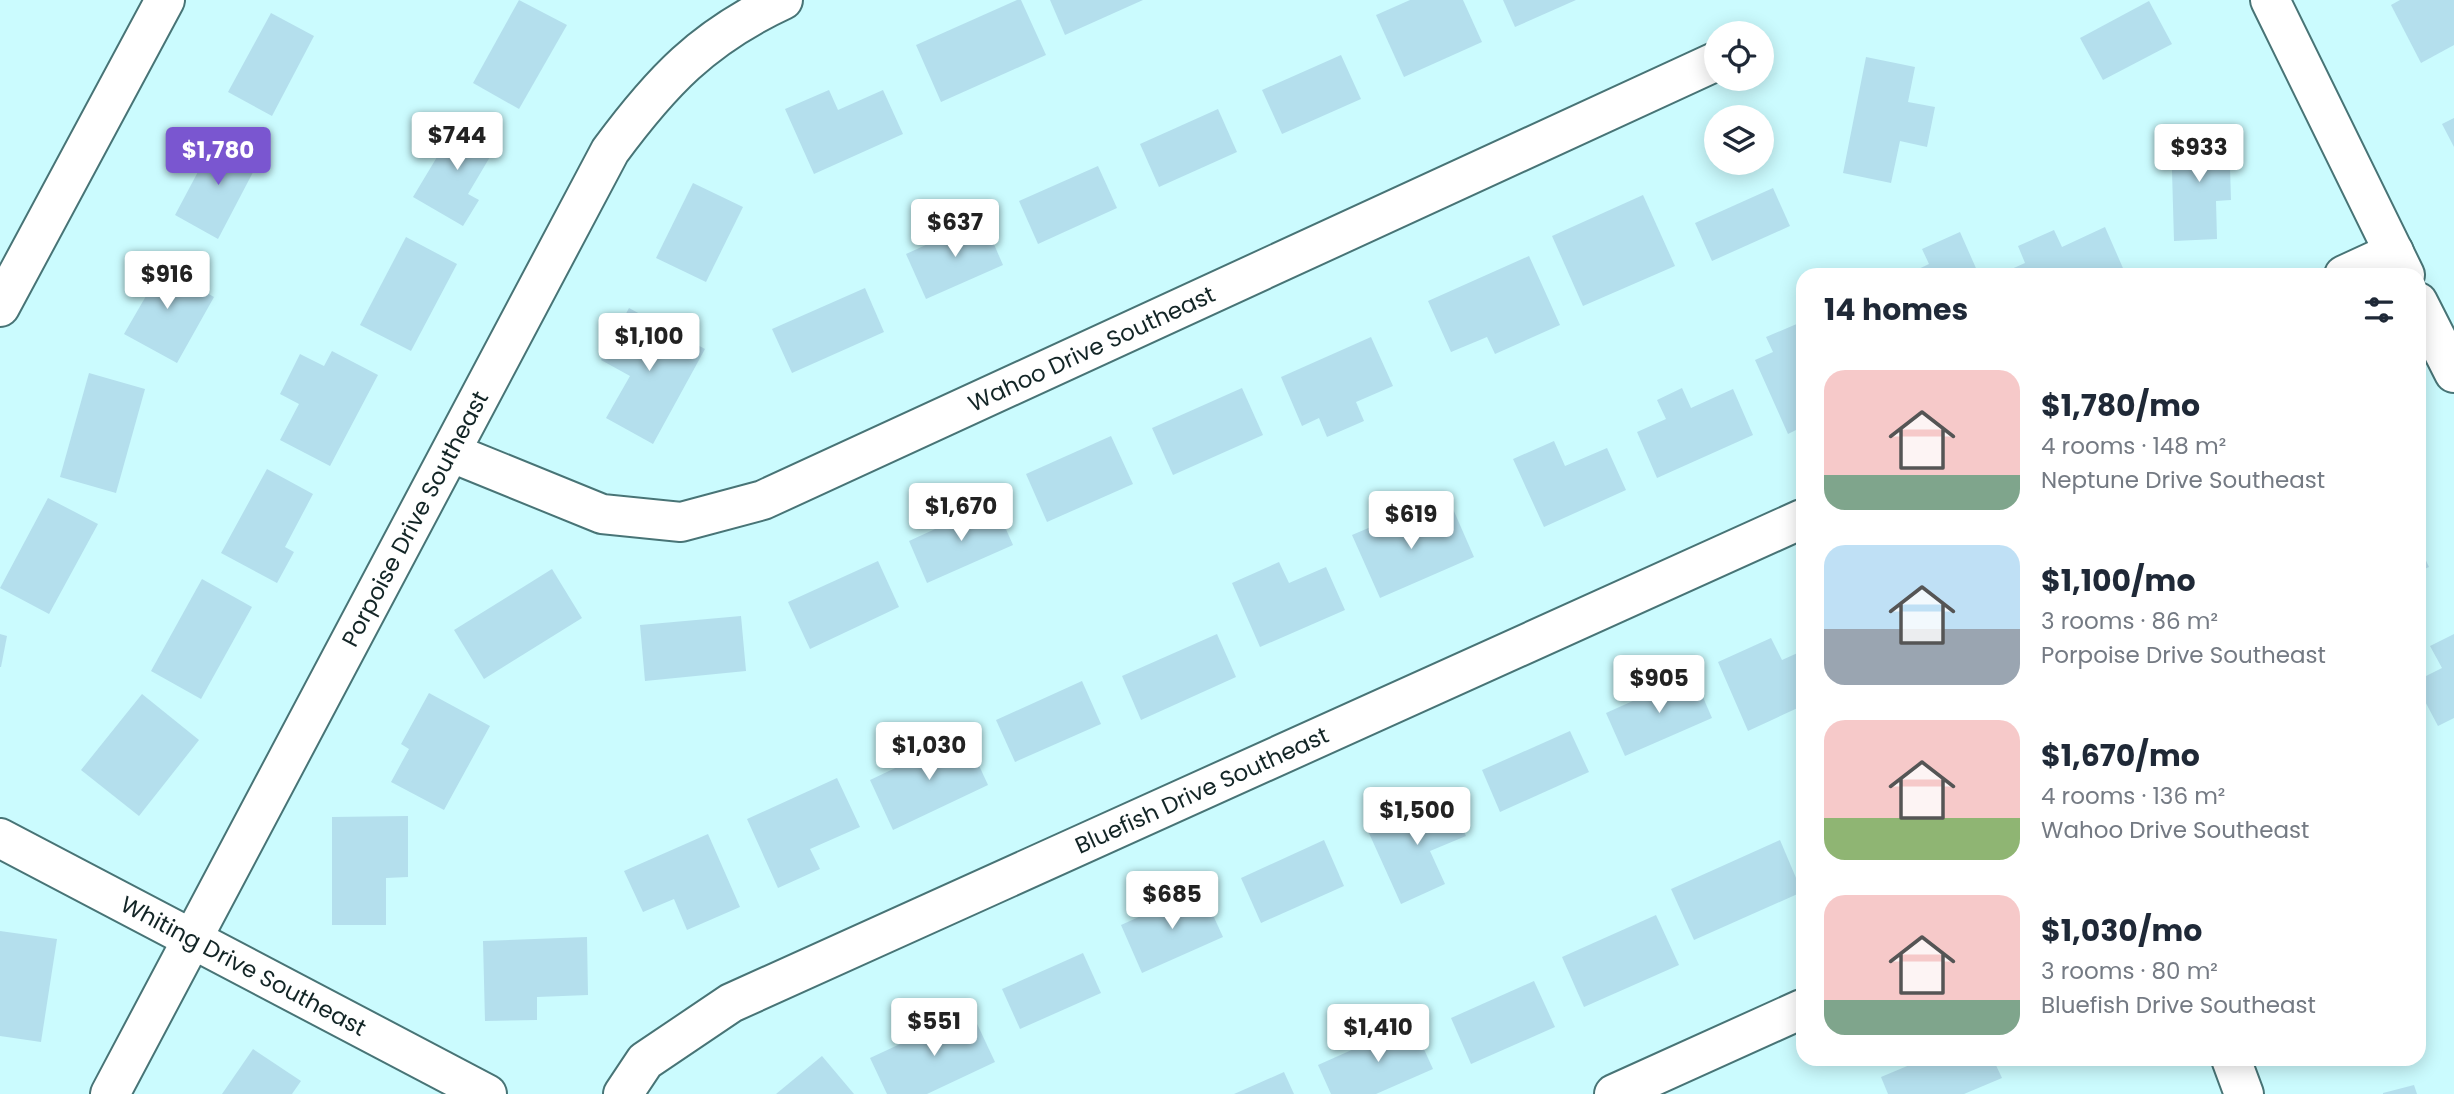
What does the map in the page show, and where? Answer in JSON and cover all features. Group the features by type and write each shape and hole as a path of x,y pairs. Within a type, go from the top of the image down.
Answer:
{"street":[{"path":"0,307 164,0"},
{"name":"Porpoise Drive Southeast","path":"110,1094 452,453 610,150 653,93 701,46 783,0"},
{"path":"2270,0 2400,263 2377,268"},
{"name":"Wahoo Drive Southeast","path":"452,453 602,514 681,522 763,500 1704,67"},
{"path":"2426,318 2454,373"},
{"name":"Bluefish Drive Southeast","path":"623,1094 645,1061 731,1003 1796,522"},
{"name":"Whiting Drive Southeast","path":"0,838 487,1094"},
{"path":"1614,1094 1796,1012"},
{"path":"2234,1066 2244,1094"}],"building":[{"path":"519,0 567,25 519,109 473,83"},
{"path":"1021,0 1046,55 941,102 916,45"},
{"path":"1050,0 1143,0 1065,35"},
{"path":"1410,0 1463,0 1482,42 1404,77 1376,15"},
{"path":"1503,0 1576,0 1515,27"},
{"path":"2400,0 2454,0 2454,45 2421,63 2391,5"},
{"path":"2149,1 2172,44 2103,80 2080,38"},
{"path":"271,13 314,36 272,116 228,92"},
{"path":"1341,55 1361,99 1282,134 1262,90"},
{"path":"1866,57 1915,67 1908,102 1935,107 1927,147 1900,141 1891,183 1843,173"},
{"path":"829,90 838,110 883,90 903,134 814,174 785,109"},
{"path":"1218,109 1237,152 1159,187 1140,144"},
{"path":"461,117 500,140 468,194 479,200 463,226 413,197"},
{"path":"2454,118 2454,147 2442,124"},
{"path":"2229,134 2231,200 2216,201 2217,239 2174,241 2171,136"},
{"path":"217,136 260,159 218,239 175,215"},
{"path":"1098,166 1117,208 1038,244 1019,201"},
{"path":"693,183 743,207 706,282 656,258"},
{"path":"1773,188 1790,226 1712,261 1695,223"},
{"path":"1643,195 1675,266 1583,306 1552,236"},
{"path":"983,219 1003,265 926,299 906,254"},
{"path":"2105,227 2123,268 2014,268 2025,263 2018,246 2054,230 2062,247"},
{"path":"1960,232 1976,268 1921,268 1929,264 1922,249"},
{"path":"406,237 457,264 411,351 360,325"},
{"path":"1529,256 1560,325 1495,354 1487,337 1451,352 1428,301"},
{"path":"147,259 214,297 177,363 124,334 146,296 130,287"},
{"path":"865,288 884,332 792,373 772,329"},
{"path":"629,308 705,349 653,444 606,418 630,376 601,360"},
{"path":"1796,324 1796,430 1788,434 1755,360 1773,352 1766,337"},
{"path":"1371,337 1393,386 1356,402 1364,421 1327,437 1319,418 1302,426 1281,377"},
{"path":"332,351 378,375 330,466 280,440 299,404 280,394 300,354 324,366"},
{"path":"89,373 145,389 116,493 60,477"},
{"path":"1242,388 1263,435 1173,475 1152,428"},
{"path":"1682,388 1691,408 1733,389 1753,435 1657,478 1637,432 1666,419 1657,400"},
{"path":"1111,436 1133,484 1047,522 1026,474"},
{"path":"1554,441 1565,466 1607,448 1626,490 1544,527 1513,459"},
{"path":"267,469 313,494 285,547 294,552 277,583 221,553"},
{"path":"48,498 98,524 49,614 0,588"},
{"path":"994,502 1013,545 927,583 909,541"},
{"path":"1453,509 1474,557 1380,598 1352,535 1399,515 1406,530"},
{"path":"878,561 899,607 810,649 788,602"},
{"path":"1279,562 1289,583 1326,567 1345,610 1260,647 1232,583"},
{"path":"552,569 582,618 484,679 454,630"},
{"path":"202,579 252,607 201,699 151,671"},
{"path":"741,616 746,671 645,681 640,625"},
{"path":"0,634 7,636 1,667 0,667"},
{"path":"1217,634 1236,677 1141,720 1122,676"},
{"path":"2454,634 2454,718 2438,726 2426,703 2426,676 2442,668 2430,646"},
{"path":"1771,638 1782,660 1796,654 1796,709 1748,731 1718,662"},
{"path":"1693,674 1712,718 1625,756 1606,713"},
{"path":"1082,681 1101,724 1015,762 996,720"},
{"path":"429,693 490,726 444,810 391,782 409,749 401,744"},
{"path":"142,694 199,740 139,816 81,770"},
{"path":"1570,731 1589,772 1500,812 1482,770"},
{"path":"965,735 988,785 893,830 870,780"},
{"path":"837,778 860,827 810,849 820,869 778,888 747,819"},
{"path":"1448,795 1466,836 1430,851 1445,884 1401,904 1368,831"},
{"path":"408,816 408,877 386,878 386,925 332,925 332,817"},
{"path":"708,834 740,907 687,930 674,899 643,912 624,871"},
{"path":"1324,840 1344,886 1261,923 1241,878"},
{"path":"1780,840 1796,878 1796,895 1694,940 1671,889"},
{"path":"1201,889 1223,937 1142,973 1121,925"},
{"path":"1656,915 1679,965 1584,1007 1562,957"},
{"path":"0,931 57,939 41,1042 0,1036"},
{"path":"587,937 588,995 537,997 537,1020 485,1021 483,941"},
{"path":"1083,953 1101,993 1020,1029 1002,989"},
{"path":"1534,981 1555,1027 1471,1064 1451,1018"},
{"path":"971,1011 995,1062 927,1094 887,1094 870,1058"},
{"path":"1412,1023 1433,1069 1376,1094 1331,1094 1318,1065"},
{"path":"253,1049 301,1081 292,1094 222,1094"},
{"path":"822,1056 854,1094 776,1094"},
{"path":"1907,1066 1996,1066 2002,1078 1964,1094 1888,1094 1881,1077"},
{"path":"1284,1072 1294,1094 1234,1094"},
{"path":"2414,1085 2417,1094 2383,1094 2383,1093"}]}
